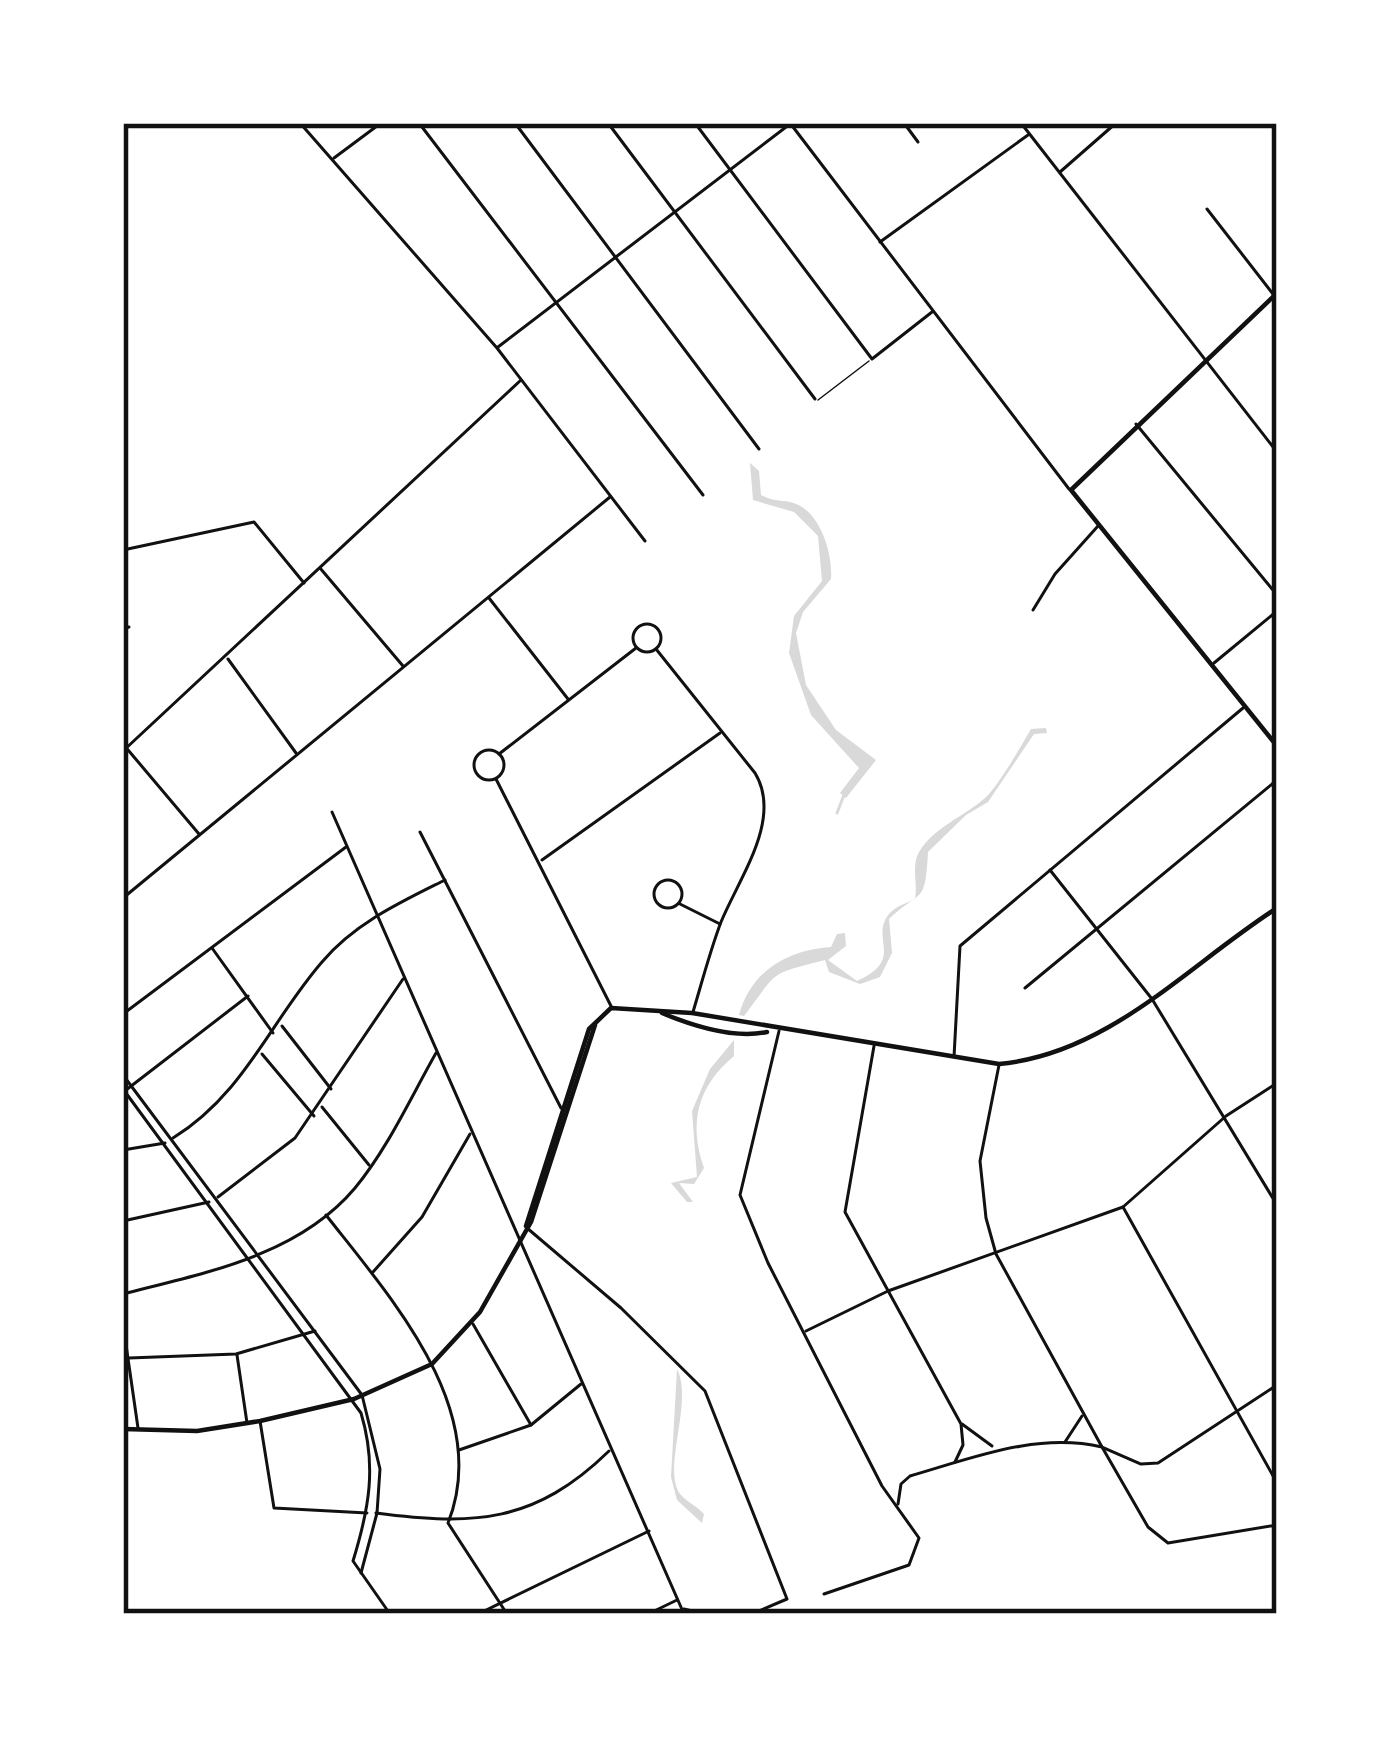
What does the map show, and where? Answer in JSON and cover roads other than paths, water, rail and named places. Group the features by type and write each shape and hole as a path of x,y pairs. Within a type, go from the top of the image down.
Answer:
{"street":[{"path":"300,123 496,348 645,541"},
{"path":"332,159 381,123"},
{"path":"419,123 703,495"},
{"path":"515,123 759,449"},
{"path":"608,123 815,399"},
{"path":"695,123 872,359 933,311"},
{"path":"904,123 918,142"},
{"path":"1021,123 1277,452"},
{"path":"1060,172 1116,123"},
{"path":"496,348 790,124 1070,490 1277,746"},
{"path":"880,242 1029,134"},
{"path":"1070,490 1204,357 1276,294 1207,208"},
{"path":"199,834 124,748 521,380"},
{"path":"1136,424 1277,595"},
{"path":"123,898 610,497"},
{"path":"123,550 254,522 304,583"},
{"path":"1033,610 1055,574 1100,525"},
{"path":"320,568 404,668"},
{"path":"489,598 569,700"},
{"path":"1211,665 1277,611"},
{"path":"636,648 634,632 648,624 661,634 656,650"},
{"path":"499,754 636,648 656,650 755,772 766,796 758,838 720,925 692,1013"},
{"path":"227,657 297,754"},
{"path":"954,1058 960,946 1244,706"},
{"path":"540,861 722,732"},
{"path":"496,779 482,778 474,766 486,751 499,754"},
{"path":"496,779 504,767 499,754"},
{"path":"496,779 611,1008"},
{"path":"1025,988 1277,780"},
{"path":"332,812 677,1600 683,1611 705,1614"},
{"path":"420,832 563,1110"},
{"path":"123,1014 347,846"},
{"path":"1049,869 1152,999 1277,1205"},
{"path":"123,1150 165,1143 225,1097 321,963 377,913 445,880"},
{"path":"678,904 682,890 676,883 659,883 655,891 659,904 678,904 720,925"},
{"path":"611,1008 692,1013 776,1031 999,1064 1029,1062 1067,1048 1152,999 1277,908"},
{"path":"211,946 273,1034"},
{"path":"123,1221 209,1202 278,1155 314,1116 404,976"},
{"path":"248,996 124,1090 354,1399 371,1454 368,1513 353,1561 390,1614"},
{"path":"123,1429 197,1431 260,1421 354,1399 432,1364 472,1322 521,1239 595,1025 611,1008"},
{"path":"658,1012 752,1035 776,1031"},
{"path":"280,1023 332,1090"},
{"path":"776,1031 740,1190 881,1486 919,1538 909,1565 824,1594"},
{"path":"874,1046 844,1202 856,1239 961,1424 963,1445 953,1464"},
{"path":"123,1294 252,1260 326,1215 370,1167 437,1051"},
{"path":"261,1052 314,1116"},
{"path":"999,1064 980,1161 986,1218 996,1254 1148,1526 1168,1543 1277,1525"},
{"path":"123,1076 362,1395 380,1454 376,1514 361,1574"},
{"path":"804,1332 888,1291 1123,1207 1226,1116 1277,1083"},
{"path":"321,1106 370,1167"},
{"path":"371,1273 422,1217 471,1131"},
{"path":"1123,1207 1274,1470 1277,1483"},
{"path":"326,1215 432,1364 448,1403 456,1451 455,1506 448,1523"},
{"path":"526,1226 621,1308 705,1391 788,1599 752,1614"},
{"path":"472,1322 531,1425"},
{"path":"123,1324 139,1430"},
{"path":"129,1358 236,1354 315,1331"},
{"path":"236,1354 248,1423"},
{"path":"456,1451 531,1425 582,1383"},
{"path":"881,1486 891,1490 994,1447 1064,1443 1102,1448 1142,1464 1158,1463 1277,1385"},
{"path":"1064,1443 1075,1433 1083,1412"},
{"path":"260,1421 274,1508 448,1523 515,1512 560,1493 611,1450"},
{"path":"961,1424 994,1447"},
{"path":"900,1509 901,1484"},
{"path":"448,1523 507,1614"},
{"path":"478,1614 650,1531"},
{"path":"648,1614 677,1600"}],"lane":[{"path":"815,399 872,359"}],"waterway":[{"path":"837,813 844,795"}]}
